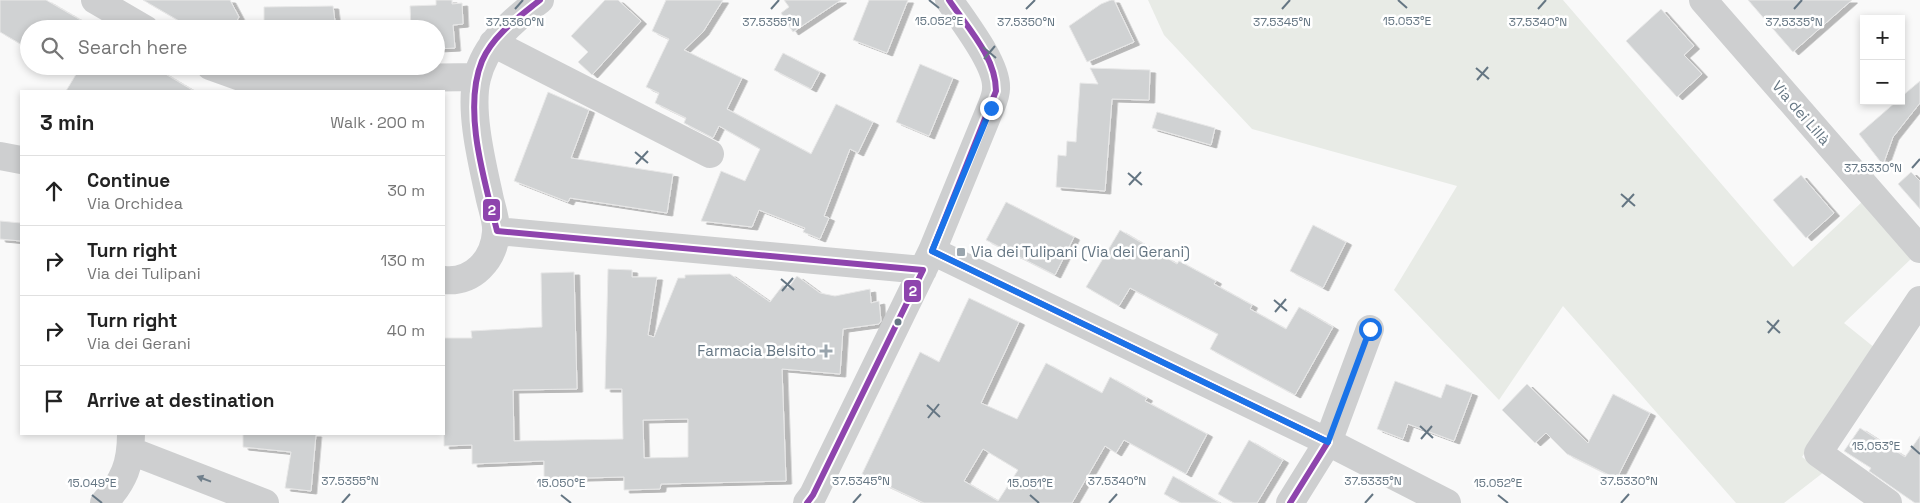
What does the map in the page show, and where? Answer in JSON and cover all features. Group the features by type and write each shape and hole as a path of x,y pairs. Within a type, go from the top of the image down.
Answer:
{"street":[{"path":"95,0 129,20"},
{"path":"445,280 464,278 477,272 486,263 493,249 497,231 479,148 474,91 483,60 500,34 521,14 540,0"},
{"path":"807,503 813,495 928,261 991,108 996,88 994,72 988,59 949,0"},
{"name":"Via dei Lillà","path":"1702,0 1920,249"},
{"path":"494,43 710,154"},
{"path":"233,75 249,80 477,77"},
{"path":"0,156 20,160"},
{"path":"497,231 928,261 1328,442 1447,503"},
{"path":"1888,503 1818,453 1920,300"},
{"path":"1290,503 1328,442 1370,329"},
{"path":"104,503 119,487 127,468 131,442 249,500"}],"shaded area":[{"path":"1148,0 1563,0 1793,267 1863,201 1913,257 1844,323 1875,348 1802,457 1824,472 1784,503 1736,503 1563,306 1499,400 1394,290 1457,186 1252,129 1164,35"}],"building":[{"path":"0,0 46,0 80,20 20,20 20,44 0,32"},
{"path":"143,0 230,0 239,17 237,20 177,20"},
{"path":"436,0 452,0 452,4 462,3 463,24 453,25 455,48 445,49 445,20 411,20 410,6 436,5"},
{"path":"605,0 618,0 641,21 592,75 578,62 588,52 571,36"},
{"path":"666,0 723,0 703,32 684,50 742,78 727,109 811,154 836,104 873,122 858,153 850,149 824,216 829,218 820,239 803,232 805,228 759,210 752,227 701,221 721,171 745,181 760,149 719,126 713,138 684,123 686,118 655,103 659,93 646,87 669,39 652,31"},
{"path":"784,0 841,0 793,32 781,13 789,7"},
{"path":"869,0 908,0 887,53 853,40"},
{"path":"1114,0 1134,42 1087,62 1069,26 1101,4"},
{"path":"1748,0 1852,0 1793,52"},
{"path":"333,6 335,20 264,20 264,7"},
{"path":"1661,9 1694,46 1684,55 1702,74 1677,97 1626,41"},
{"path":"783,53 820,72 811,89 774,70"},
{"path":"920,64 953,78 929,136 896,122"},
{"path":"1090,68 1150,70 1149,100 1112,99 1105,191 1056,187 1058,155 1066,156 1067,141 1076,142 1080,83 1098,84"},
{"path":"76,75 167,75 192,90 67,90"},
{"path":"1920,81 1920,103 1893,137 1883,165 1859,134 1892,105 1905,105 1905,94"},
{"path":"548,92 589,110 571,158 673,174 667,213 570,198 568,202 514,181"},
{"path":"1157,112 1215,128 1211,145 1152,128"},
{"path":"1911,172 1920,181 1920,209 1898,184"},
{"path":"1801,175 1834,213 1806,238 1773,200"},
{"path":"1006,202 1074,237 1055,275 986,240"},
{"path":"0,221 20,223 20,241 0,239"},
{"path":"1313,225 1346,242 1323,288 1290,271"},
{"path":"1120,230 1177,264 1179,261 1216,281 1214,284 1252,305 1250,309 1286,329 1299,307 1333,327 1295,395 1210,349 1218,334 1130,288 1119,306 1086,287"},
{"path":"608,269 632,270 632,277 657,277 648,335 654,337 678,278 685,278 685,275 730,274 770,302 783,285 788,288 797,276 820,293 835,296 870,289 871,303 879,301 881,321 879,324 843,329 840,374 782,369 786,481 661,484 660,489 624,490 624,477 544,479 544,461 472,464 472,445 444,446 445,338 472,338 471,331 542,327 541,273 574,272 577,389 513,390 514,441 623,439 622,389 605,389","holes":["688,419 688,457 644,458 643,420"]},
{"path":"969,298 1019,322 981,403 1017,419 1046,363 1102,393 1110,377 1147,398 1145,401 1207,434 1186,474 1124,440 1116,453 1105,446 1072,503 924,503 862,474 920,352 939,362","holes":["983,449 1018,470 998,501 964,481"]},
{"path":"1395,381 1441,398 1446,384 1472,393 1454,441 1408,424 1403,439 1377,429"},
{"path":"1527,384 1588,443 1613,394 1650,413 1619,474 1622,477 1619,480 1567,454 1546,433 1535,443 1502,410"},
{"path":"1860,428 1905,457 1920,436 1920,503 1915,503 1869,471 1871,468 1844,451"},
{"path":"243,435 316,435 311,491 285,488 291,452 243,447"},
{"path":"1249,440 1283,460 1257,503 1234,503 1218,494"},
{"path":"1173,476 1220,503 1181,503 1164,494"}],"transit line":[{"name":"2","path":"540,0 507,27 493,43 482,61 476,80 474,101 478,146 497,231 923,270 813,495 807,503"},
{"name":"2","path":"949,0 986,54 995,78 996,91 932,251 1328,442 1290,503"}],"place":[{"name":"Via dei Tulipani (Via dei Gerani)","path":"961,252"},
{"name":"Farmacia Belsito","path":"826,351"}],"route":[{"path":"991,108 932,251 1328,442 1370,329"}]}
